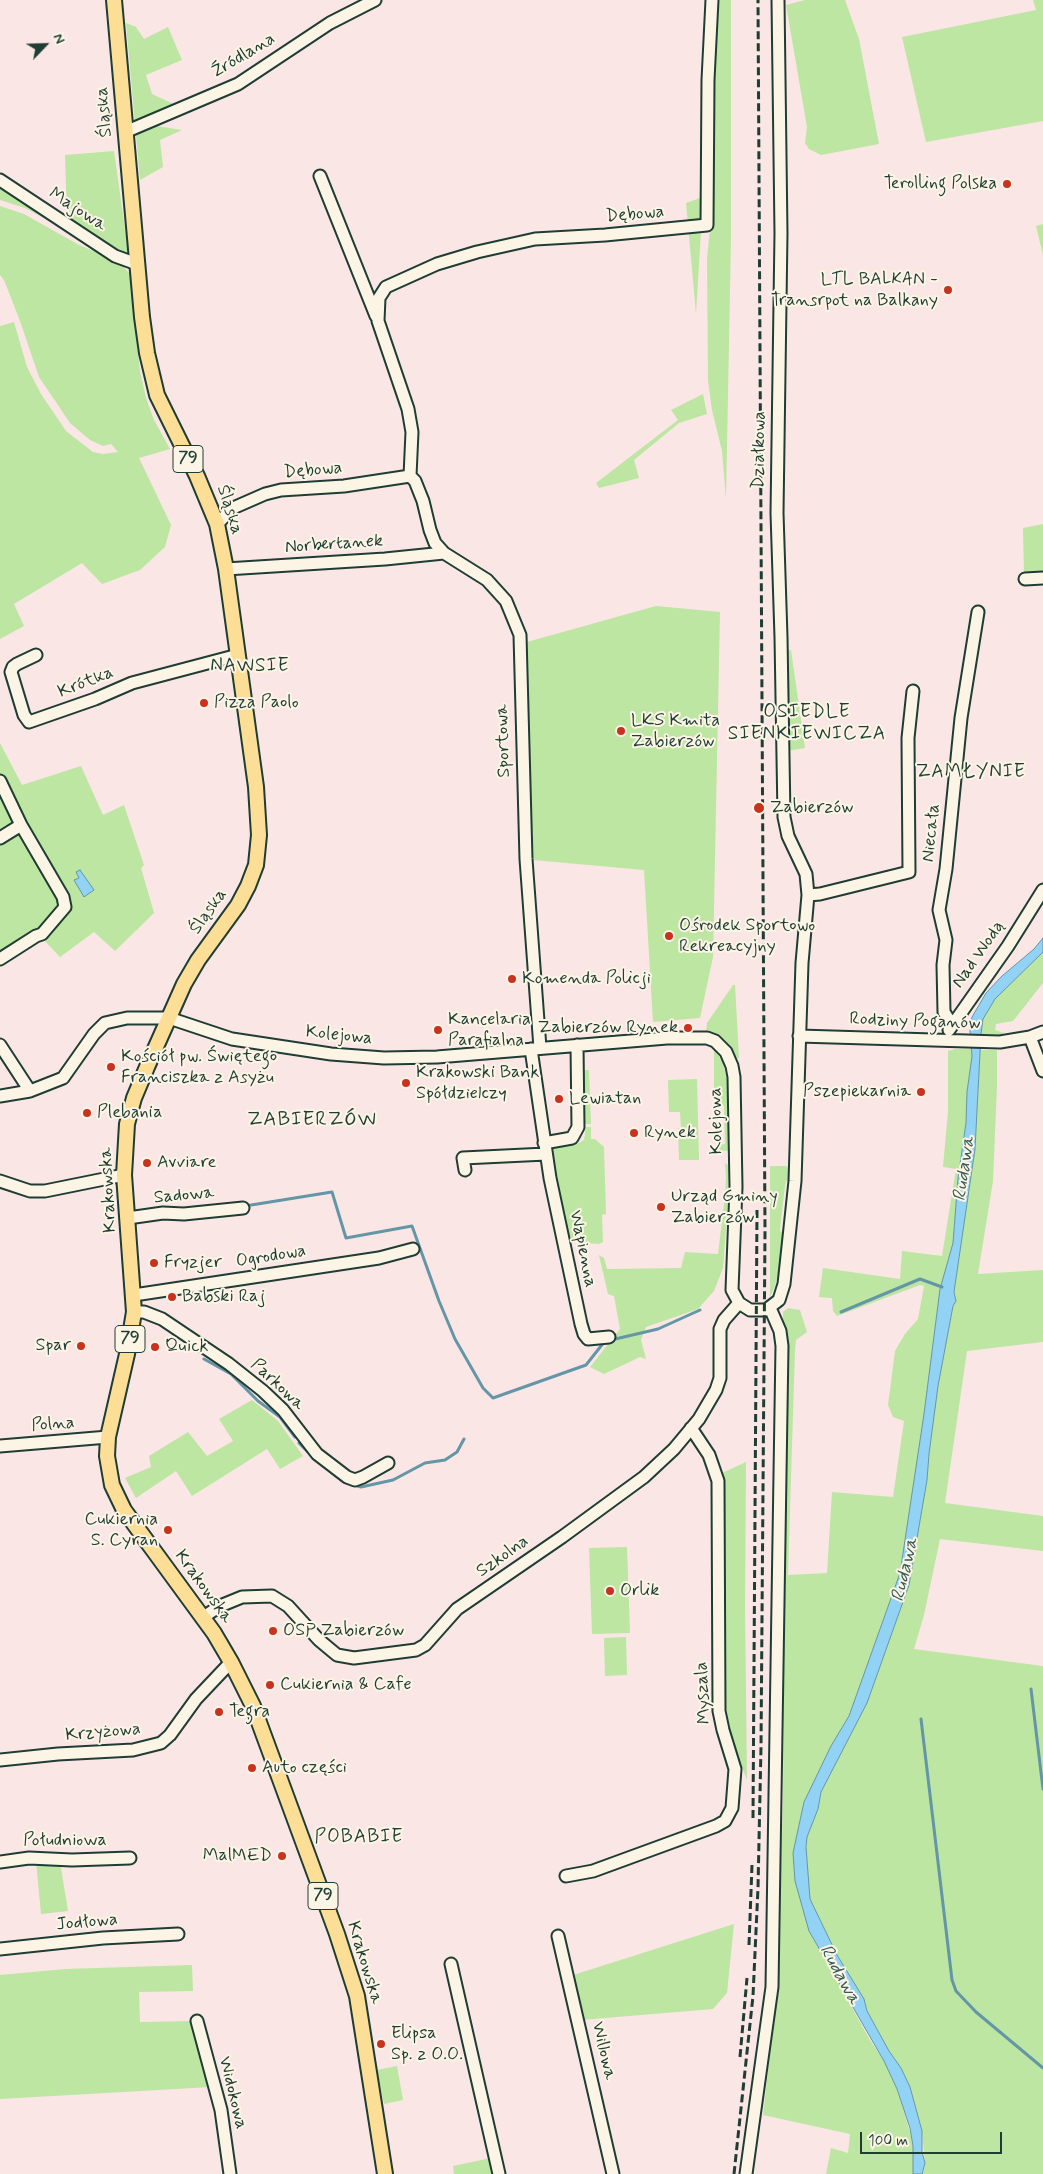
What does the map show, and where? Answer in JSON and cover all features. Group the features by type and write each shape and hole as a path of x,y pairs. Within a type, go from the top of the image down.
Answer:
{"main road":[{"name":"Śląska","path":"115,1 142,317 151,376 166,416 198,476 217,524 226,569 238,655 256,787 260,835 258,855 248,886 238,905 198,960 169,1018"},
{"name":"Krakowska","path":"169,1018 147,1067 130,1112 125,1137 124,1175 134,1312 127,1354 108,1438 109,1471 117,1497 124,1510 202,1618 231,1662 253,1706 349,1970 363,2026 385,2174"}],"street":[{"name":"Źródlana","path":"125,132 238,84 330,23 375,0"},
{"name":"Dębowa","path":"379,298 386,287 437,264 535,239 605,235 707,224 708,71 712,0"},
{"name":"Działkowa","path":"778,0 781,233 777,530 784,817 788,836 806,874 808,895"},
{"path":"320,176 378,321 408,409 412,432 410,476"},
{"name":"Majowa","path":"0,180 115,256 137,264"},
{"path":"363,285 379,298 378,321"},
{"name":"Dębowa","path":"217,524 233,508 265,494 281,490 344,486 410,476"},
{"name":"Sportowa","path":"410,476 415,481 423,501 435,543 444,553 487,580 506,601 520,634 525,843 535,1048"},
{"name":"Norbertanek","path":"226,569 385,559 444,553"},
{"path":"1025,579 1043,578"},
{"name":"Niecała","path":"952,1025 944,1012 943,966 946,940 939,910 946,869 961,718 978,612"},
{"name":"Krótka","path":"36,655 17,664 11,672 24,715 29,722 95,699 132,683 178,669 238,655"},
{"path":"739,1303 750,1310 762,1311 770,1308 779,1300 783,1290 795,1181 802,963 808,895 820,894 909,872 908,738 913,691"},
{"path":"0,781 21,825 63,897 65,907 42,934 0,959"},
{"path":"0,838 21,825"},
{"name":"Nad Wodą","path":"950,1041 952,1025 1008,946 1043,890"},
{"name":"Kolejowa","path":"0,1096 30,1092 63,1078 94,1034 106,1023 127,1018 169,1018 232,1039 331,1054 384,1058 433,1057 698,1036 715,1041 726,1052 734,1077 736,1186 732,1290 739,1303"},
{"name":"Rodziny Poganów","path":"799,1036 1000,1042 1030,1037 1043,1032"},
{"path":"1030,1037 1043,1072"},
{"path":"0,1045 30,1092"},
{"path":"465,1170 463,1158 544,1148 572,1138 578,1127 577,1045"},
{"name":"Wapienna","path":"535,1048 544,1148 567,1265 584,1334 588,1339 609,1337"},
{"path":"0,1182 30,1191 45,1191 124,1175"},
{"name":"Sadowa","path":"128,1218 163,1213 184,1214 243,1208"},
{"name":"Ogrodowa","path":"134,1295 379,1258 413,1249"},
{"name":"Szkolna","path":"202,1618 220,1606 242,1597 272,1596 288,1606 319,1640 337,1655 354,1658 416,1650 434,1636 456,1609 562,1538 644,1477 674,1449 699,1419 718,1385 720,1329 724,1320 739,1303"},
{"path":"746,2174 772,1978 782,1346 780,1331 770,1308"},
{"name":"Parkowa","path":"134,1312 144,1312 162,1319 256,1385 284,1410 317,1454 347,1477 354,1480 363,1477 388,1463"},
{"name":"Myszala","path":"566,1876 593,1871 716,1826 726,1821 732,1808 735,1770 722,1730 719,1710 718,1481 708,1455 691,1428"},
{"name":"Polna","path":"0,1446 108,1438"},
{"name":"Krzyżowa","path":"0,1760 58,1754 133,1750 151,1746 164,1740 196,1699 231,1662"},
{"name":"Południowa","path":"0,1862 30,1858 72,1860 130,1858"},
{"name":"Jodłowa","path":"0,1949 103,1938 178,1934"},
{"name":"Willowa","path":"558,1936 613,2174"},
{"path":"452,1964 499,2174"},
{"name":"Widokowa","path":"197,2021 221,2110 230,2174"}],"green space":[{"path":"714,0 731,0 731,237 726,499 722,451 712,410 708,380 707,259 713,196"},
{"path":"805,0 845,0 859,39 879,144 821,155 809,149 805,143 807,127 786,5"},
{"path":"1033,0 1043,0 1043,121 926,142 902,37 1036,10"},
{"path":"126,23 136,27 144,39 168,27 182,60 146,75 152,94 176,105 153,114 156,126 182,130 160,140 163,167 140,180"},
{"path":"114,151 129,257 114,250 67,219 65,155"},
{"path":"0,185 87,241 25,208 0,200"},
{"path":"703,197 696,314 686,203"},
{"path":"0,206 24,214 79,245 118,261 130,274 140,371 146,398 154,420 170,449 139,458 171,525 165,547 140,570 102,584 82,563 14,604 24,626 0,639 0,326 14,322 27,367 41,394 66,431 93,452 103,454 118,452 111,444 103,446 90,440 70,423 39,377 20,321 4,280 0,275"},
{"path":"1043,224 1043,255 1036,226"},
{"path":"703,394 707,414 679,423 634,460 639,478 599,488 596,483 678,420 671,410"},
{"path":"1043,524 1043,574 1024,575 1023,528"},
{"path":"656,606 720,612 713,957 700,1018 653,1022 644,870 533,860 527,642"},
{"path":"791,650 805,748 787,751 785,651"},
{"path":"0,743 22,785 81,766 103,815 124,805 144,865 141,868 154,913 115,951 94,932 60,957 42,938 0,956"},
{"path":"1043,952 1043,983 1013,1021 996,1024 995,1030 1004,1033 1002,1036 981,1034 983,1019 995,999"},
{"path":"733,985 735,985 739,1058 737,1058 725,1040 715,1034 706,1032 707,1023"},
{"path":"714,1048 723,1063 727,1079 729,1150 727,1151 717,1150 716,1145 725,1144 724,1106 720,1102 720,1089 714,1089"},
{"path":"971,1049 966,1123 958,1178 953,1243 940,1289 924,1414 900,1573 849,1716 831,1746 804,1802 793,1853 809,1931 870,2040 884,2061 897,2089 913,2146 913,2174 826,2174 831,2148 848,2153 850,2134 763,2115 777,1992 783,1803 786,1334 783,1326 783,1312 788,1308 800,1310 807,1332 796,1340 795,1350 788,1575 827,1573 832,1492 893,1497 904,1421 893,1417 888,1405 895,1351 905,1334 918,1319 924,1286 920,1285 837,1316 833,1311 832,1298 819,1297 823,1268 900,1279 902,1251 942,1256 956,1169 943,1167 948,1111 948,1051"},
{"path":"980,1050 997,1050 997,1087 993,1181 978,1274 1043,1270 1043,1342 967,1351 945,1503 1043,1516 1043,1551 940,1539 924,1615 914,1649 1043,1666 1043,2174 922,2174 925,2165 922,2131 910,2087 837,1955 810,1899 806,1847 807,1837 818,1809 821,1792 867,1703 909,1585 927,1480 938,1386 953,1306 956,1301 954,1292 975,1149"},
{"path":"584,1070 589,1070 591,1124 585,1124"},
{"path":"697,1079 699,1160 679,1160 678,1128 681,1128 680,1112 669,1112 668,1080"},
{"path":"586,1127 591,1127 591,1139 595,1139 604,1147 606,1214 602,1215 603,1242 599,1244 575,1242 567,1238 551,1155 554,1147 579,1143 584,1140"},
{"path":"725,1163 729,1166 723,1268 714,1291 698,1309 646,1327 641,1340 646,1359 640,1357 604,1374 590,1367 620,1329 614,1296 608,1294 599,1255 604,1258 607,1269 681,1268 685,1252 718,1254 725,1196"},
{"path":"770,1166 787,1166 791,1179 786,1181 784,1194 780,1230 784,1236 782,1257 775,1286 770,1297"},
{"path":"252,1400 278,1421 303,1456 280,1469 267,1449 192,1496 176,1471 136,1498 125,1478 151,1467 149,1456 188,1432 207,1456 233,1441 219,1419"},
{"path":"746,1462 747,1780 724,1718 724,1493 722,1473"},
{"name":"Orlik","path":"627,1547 630,1633 592,1634 589,1548"},
{"path":"626,1637 627,1675 605,1676 604,1638"},
{"path":"36,1861 60,1862 68,1911 41,1914"},
{"path":"734,1924 727,1993 713,2009 581,2020 570,1976"},
{"path":"192,1965 193,1991 139,1992 140,2022 193,2021 211,2087 0,2099 0,1975 65,1969"},
{"path":"397,2066 403,2100 384,2104 377,2070"},
{"path":"491,2158 494,2174 454,2174 453,2166"}],"water":[{"path":"80,870 94,890 84,897 74,880 79,878 76,872"},
{"name":"Rudawa","path":"1043,938 1043,952 995,999 983,1019 975,1149 954,1292 956,1301 953,1306 938,1386 927,1480 909,1585 867,1703 821,1792 818,1809 807,1837 810,1899 837,1955 864,1999 867,2011 889,2051 901,2068 910,2087 922,2131 922,2152 925,2163 922,2174 913,2174 913,2146 910,2128 897,2089 884,2061 809,1931 795,1881 793,1853 804,1802 831,1746 849,1716 900,1573 924,1414 940,1289 953,1243 958,1178 966,1123 967,1092 972,1056 970,1031 972,1017 986,993 1002,976 1034,949"}],"waterway":[{"path":"245,1206 332,1192 346,1238 412,1226 455,1339 483,1388 493,1398 586,1365 605,1341"},
{"path":"841,1312 920,1279 942,1287"},
{"path":"611,1340 658,1329 700,1310"},
{"path":"204,1359 231,1374 258,1401 280,1417 295,1437"},
{"path":"321,1464 344,1482 361,1487 393,1480 425,1463 445,1460 457,1452 464,1439"},
{"path":"299,1443 311,1455"},
{"path":"1031,1689 1043,1789"},
{"path":"921,1719 952,1980 956,1991 976,2012 1043,2068"}],"railway":[{"path":"734,2174 753,1996 758,1888 761,1747 765,1231 758,0"},
{"path":"753,1818 757,1210"},
{"path":"749,1945 752,1865"},
{"path":"740,2057 747,1978"}],"place":[{"name":"Terolling Polska","path":"1007,184"},
{"name":"LTL BALKAN - Transrpot na Balkany","path":"948,290"},
{"name":"Pizza Paolo","path":"204,703"},
{"name":"LKS Kmita Zabierzów","path":"621,731"},
{"name":"Zabierzów","path":"759,808"},
{"name":"Ośrodek Sportowo Rekreacyjny","path":"669,936"},
{"name":"Komenda Policji","path":"512,979"},
{"name":"Zabierzów Rynek","path":"688,1028"},
{"name":"Kancelaria Parafialna","path":"438,1030"},
{"name":"Kościół pw. Świętego Franciszka z Asyżu","path":"111,1067"},
{"name":"Krakowski Bank Spółdzielczy","path":"406,1083"},
{"name":"Pszepiekarnia","path":"921,1092"},
{"name":"Lewiatan","path":"559,1099"},
{"name":"Plebania","path":"87,1113"},
{"name":"Rynek","path":"634,1133"},
{"name":"Avviare","path":"147,1163"},
{"name":"Urząd Gminy Zabierzów","path":"661,1207"},
{"name":"Fryzjer","path":"154,1263"},
{"name":"Babski Raj","path":"172,1297"},
{"name":"Spar","path":"81,1346"},
{"name":"Quick","path":"155,1347"},
{"name":"Cukiernia S. Cyran","path":"168,1530"},
{"name":"Orlik","path":"610,1591"},
{"name":"OSP Zabierzów","path":"273,1631"},
{"name":"Cukiernia & Cafe","path":"270,1685"},
{"name":"Tegra","path":"219,1712"},
{"name":"Auto części","path":"252,1768"},
{"name":"MalMED","path":"282,1856"},
{"name":"Elipsa Sp. z O.O.","path":"381,2044"}],"district":[{"name":"NAWSIE","path":"250,667"},
{"name":"OSIEDLE SIENKIEWICZA","path":"807,724"},
{"name":"ZAMŁYNIE","path":"971,773"},
{"name":"ZABIERZÓW","path":"312,1121"},
{"name":"POBABIE","path":"359,1838"}]}
